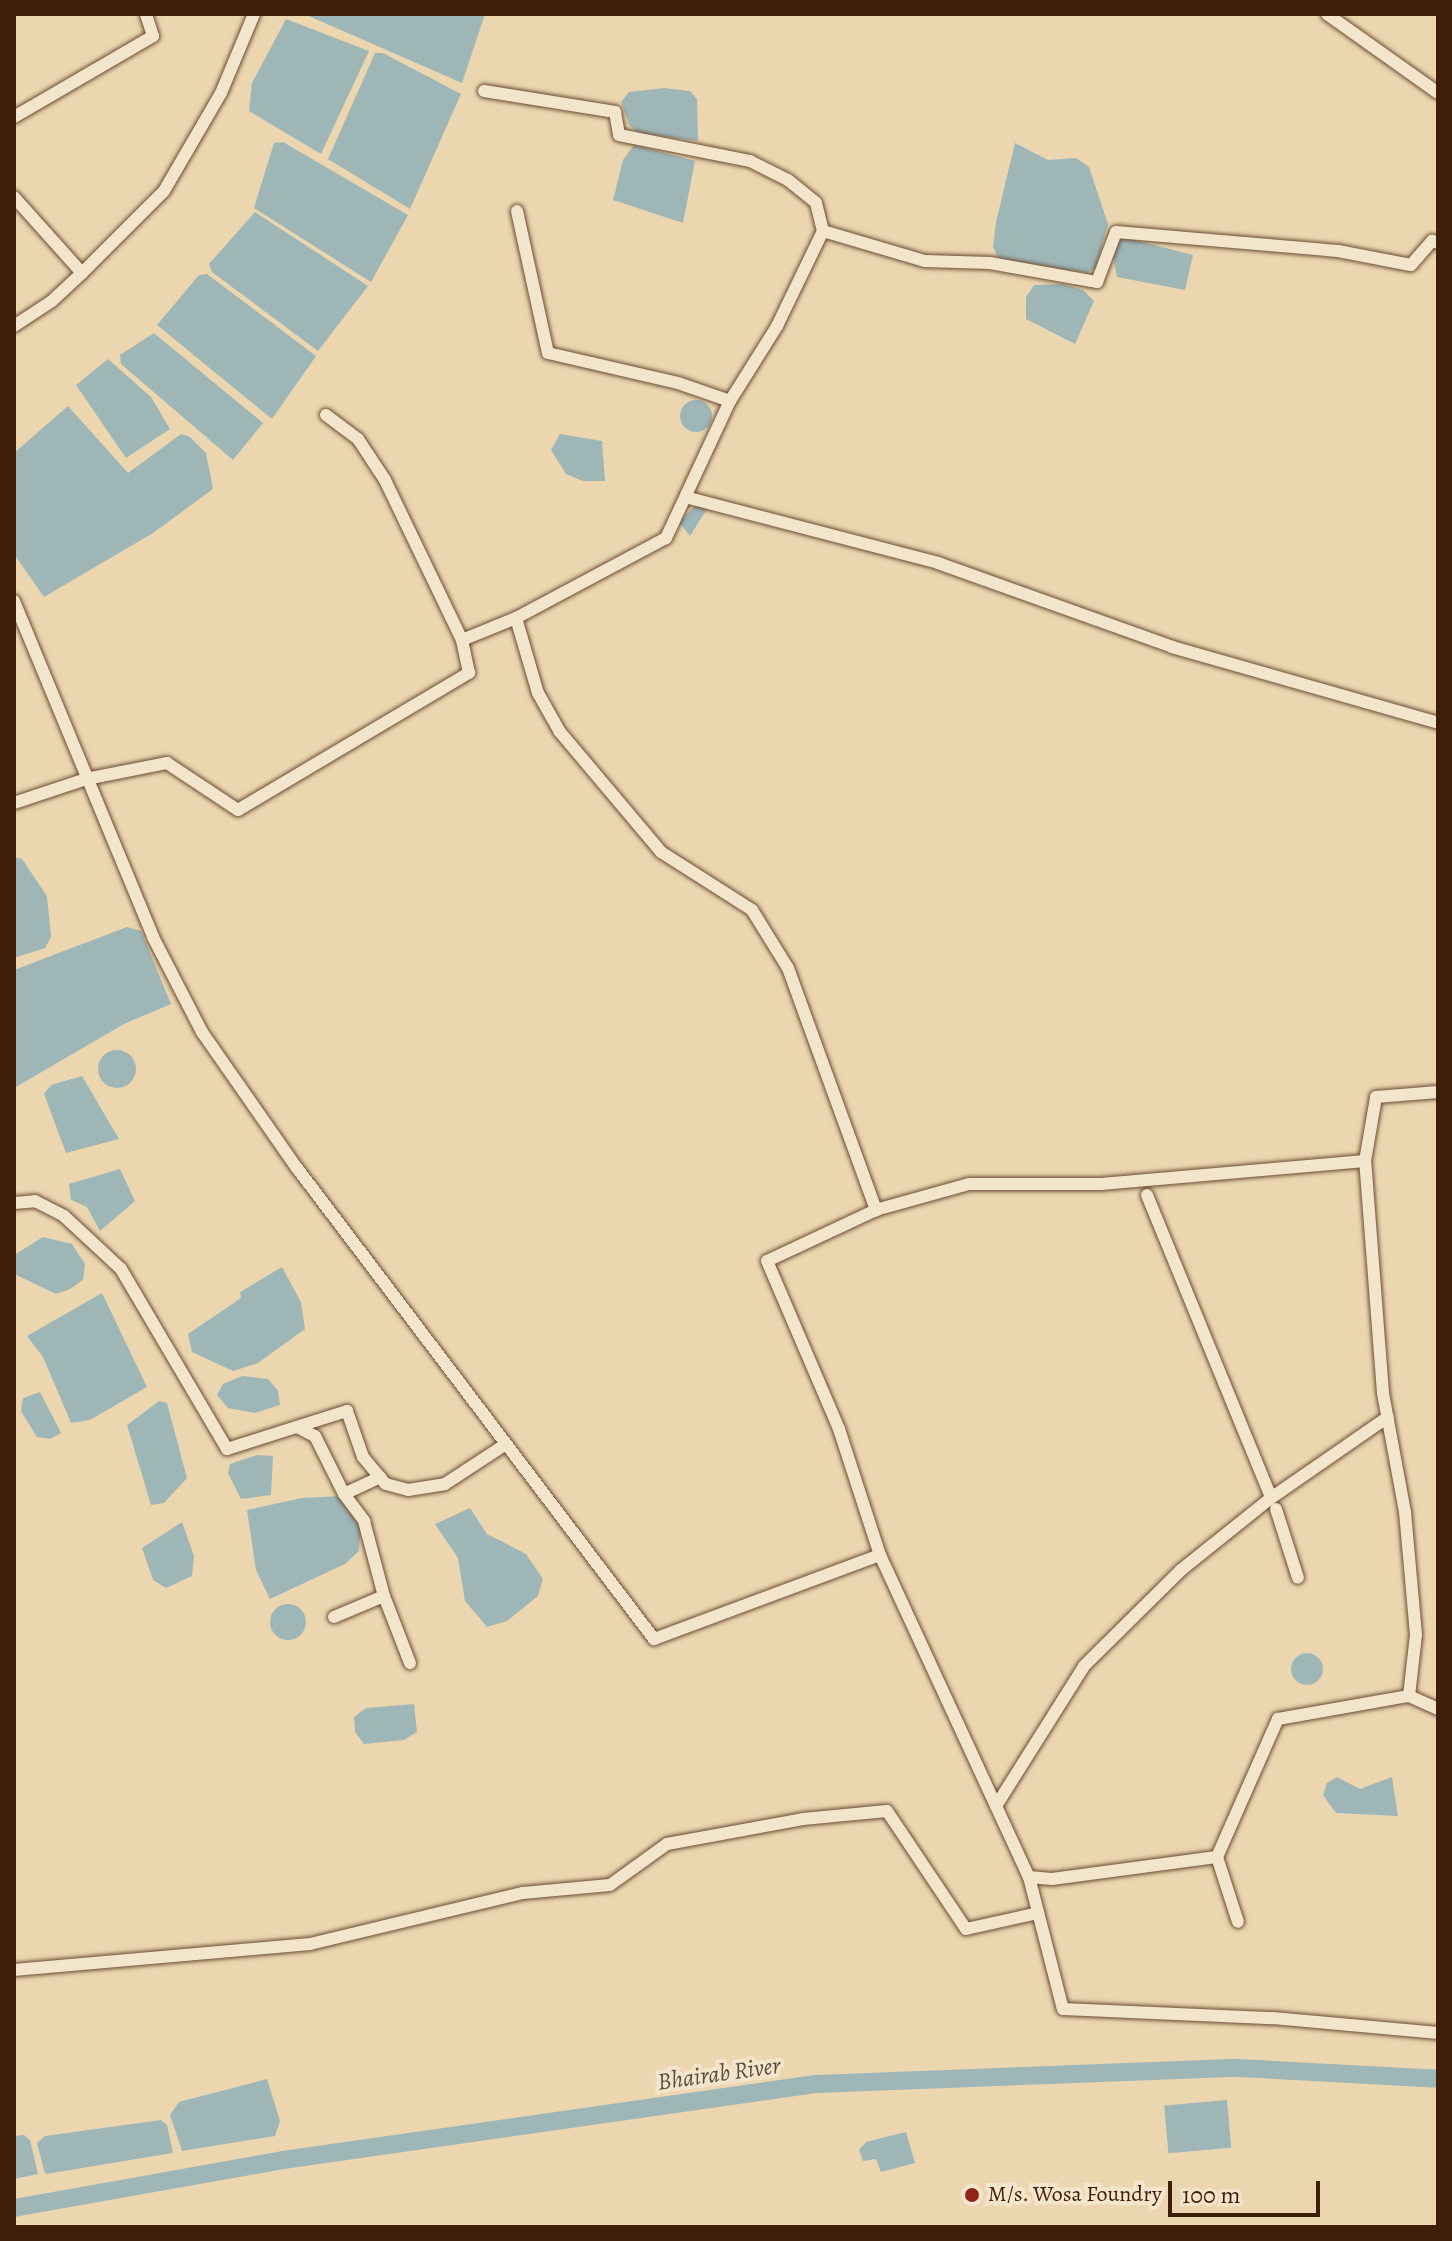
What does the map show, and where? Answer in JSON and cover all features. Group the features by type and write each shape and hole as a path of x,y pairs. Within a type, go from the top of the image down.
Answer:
{"street":[{"path":"14,117 153,36 146,14"},
{"path":"14,326 52,301 164,191 221,93 254,14"},
{"path":"1327,14 1438,93"},
{"path":"462,640 516,618 666,538 689,498 730,401 777,326 823,231 816,203 788,180 750,161 619,135 615,112 484,91"},
{"path":"14,197 82,273"},
{"path":"517,211 548,353 678,383 730,401"},
{"path":"823,231 925,261 990,263 1097,282 1116,232 1338,251 1411,265 1432,241 1438,243"},
{"path":"14,803 86,779 167,763 238,810 469,673 462,640 385,480 358,439 326,415"},
{"path":"689,498 938,563 1172,647 1438,723"},
{"path":"14,601 153,937 202,1032 297,1168 654,1639 880,1555"},
{"path":"516,618 538,693 560,732 661,852 752,910 788,968 876,1210"},
{"path":"1409,1696 1416,1635 1405,1512 1388,1417 1365,1161 1376,1097 1438,1092"},
{"path":"1365,1161 1101,1184 969,1184 876,1210 767,1261 839,1429 880,1555 1029,1877 1063,2009 1273,2018 1438,2033"},
{"path":"1147,1195 1273,1503 1298,1578"},
{"path":"14,1203 35,1201 64,1216 121,1269 227,1449 347,1411 363,1457 380,1477 408,1490 445,1484 506,1444"},
{"path":"996,1806 1084,1666 1181,1570 1388,1417"},
{"path":"297,1427 315,1436 344,1494 364,1521 384,1596 410,1663"},
{"path":"344,1494 380,1477"},
{"path":"334,1617 384,1596"},
{"path":"1238,1922 1217,1857 1278,1719 1409,1696 1438,1709"},
{"path":"14,1970 310,1944 523,1893 610,1885 667,1844 803,1819 887,1811 966,1929 1038,1913"},
{"path":"1029,1877 1052,1879 1217,1857"}],"water":[{"path":"304,14 485,14 462,83"},
{"path":"286,19 369,51 321,154 249,111 252,83"},
{"path":"375,53 383,53 461,94 410,209 328,159"},
{"path":"664,88 690,91 697,99 698,141 639,133 629,125 621,102 629,92"},
{"path":"283,142 408,215 371,282 254,208 274,143"},
{"path":"1015,143 1048,160 1076,158 1089,167 1108,224 1096,268 1087,273 999,259 993,247 996,222"},
{"path":"634,145 695,161 683,223 613,200 623,160"},
{"path":"255,212 368,286 318,351 212,272 209,264"},
{"path":"1123,237 1193,255 1185,290 1117,277 1112,252"},
{"path":"207,274 316,356 272,419 157,325 199,275"},
{"path":"1063,284 1083,290 1094,301 1075,344 1026,319 1026,297 1034,285"},
{"path":"154,333 263,423 233,460 121,364 120,355"},
{"path":"108,359 151,397 170,429 126,458 76,385"},
{"path":"696,400 707,405 712,416 707,427 696,432 685,427 680,416 685,405"},
{"path":"68,406 128,473 181,434 190,437 206,453 213,489 153,533 44,597 14,554 14,453"},
{"path":"560,434 602,441 605,481 583,481 566,474 551,450"},
{"path":"697,504 707,509 690,536 679,522"},
{"path":"14,857 22,859 47,896 51,937 45,948 14,958"},
{"path":"127,927 141,931 171,1004 124,1024 14,1088 14,970"},
{"path":"117,1050 131,1055 136,1069 131,1083 117,1088 103,1083 98,1069 103,1055"},
{"path":"82,1076 119,1139 66,1153 44,1094 51,1085"},
{"path":"120,1169 135,1201 100,1231 87,1207 71,1200 69,1184"},
{"path":"43,1237 72,1244 85,1264 83,1280 56,1294 14,1274 14,1255"},
{"path":"282,1267 301,1302 305,1329 258,1363 233,1371 192,1352 188,1334 241,1298 240,1292"},
{"path":"102,1293 147,1387 90,1420 71,1423 43,1357 27,1336"},
{"path":"242,1376 268,1379 278,1391 280,1405 255,1413 228,1408 217,1395 223,1384"},
{"path":"40,1392 61,1433 50,1439 37,1437 21,1411 23,1398"},
{"path":"159,1401 167,1403 187,1478 164,1503 151,1505 127,1425"},
{"path":"257,1455 273,1456 271,1495 241,1499 228,1473 230,1464"},
{"path":"340,1496 361,1521 359,1551 345,1564 270,1599 256,1570 247,1510 302,1498"},
{"path":"470,1508 487,1534 526,1554 543,1579 538,1596 507,1621 487,1627 465,1601 458,1558 435,1524"},
{"path":"182,1522 194,1556 192,1576 166,1588 153,1580 142,1548"},
{"path":"288,1604 301,1609 306,1622 301,1635 288,1640 275,1635 270,1622 275,1609"},
{"path":"1307,1653 1318,1658 1323,1669 1318,1680 1307,1685 1296,1680 1291,1669 1296,1658"},
{"path":"414,1704 417,1732 404,1740 364,1744 355,1732 354,1717 366,1708"},
{"path":"1337,1777 1360,1789 1392,1777 1398,1816 1336,1813 1323,1795 1327,1783"},
{"path":"267,2079 280,2121 275,2136 182,2151 170,2115 179,2102"},
{"path":"1227,2100 1231,2148 1168,2153 1164,2105"},
{"path":"161,2120 167,2125 173,2153 46,2174 44,2170 37,2143 45,2136"},
{"path":"906,2132 915,2163 881,2172 876,2159 863,2161 859,2150 866,2142"},
{"path":"24,2135 30,2140 38,2174 14,2179 14,2136"}],"waterway":[{"name":"Bhairab River","path":"14,2208 283,2160 816,2084 1238,2068 1438,2079"}],"place":[{"name":"M/s. Wosa Foundry","path":"972,2195"}]}
